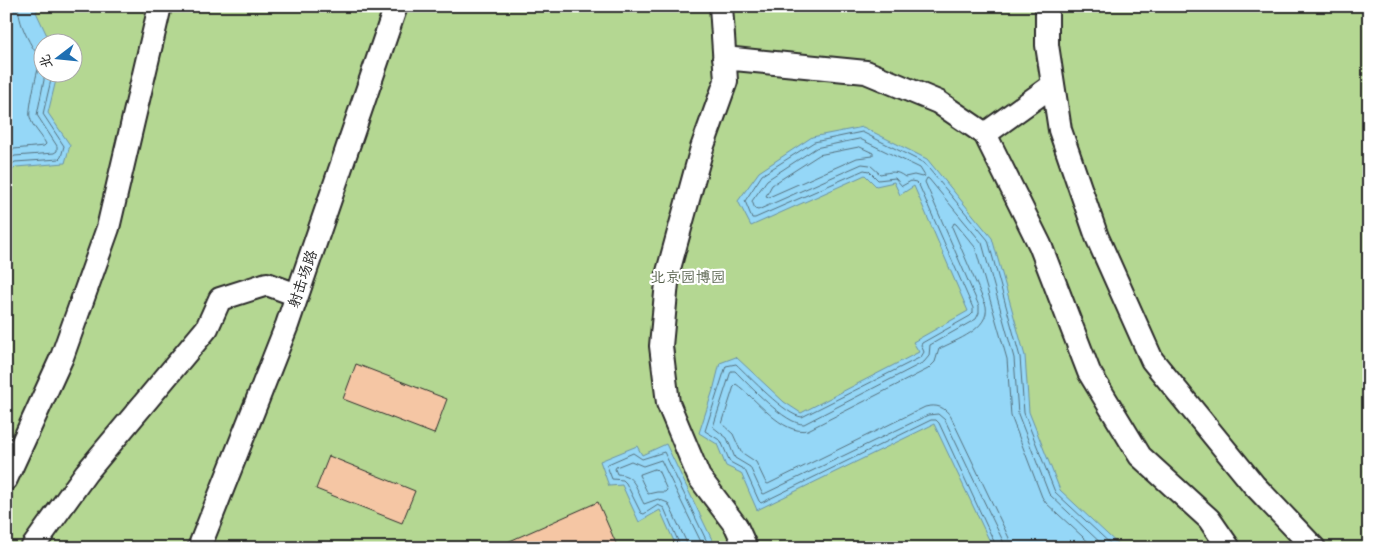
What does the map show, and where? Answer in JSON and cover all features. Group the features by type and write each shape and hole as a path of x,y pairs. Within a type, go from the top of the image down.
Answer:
{"street":[{"path":"6,479 62,357 108,228 160,6"},
{"name":"射击场路","path":"199,548 287,324 396,6"},
{"path":"721,6 726,80 702,148 668,272 660,346 668,403 699,477 736,526 746,548"},
{"path":"1048,6 1047,46 1060,130 1097,237 1152,360 1254,485 1314,548"},
{"path":"724,58 866,72 938,102 986,134 1040,245 1089,372 1140,456 1208,519 1229,548"},
{"path":"986,134 1053,85"},
{"path":"32,548 86,473 207,328 220,300 267,284 297,295"}],"green space":[{"name":"北京园博园","path":"6,6 1369,6 1369,548 6,548"}],"water":[{"path":"6,6 40,6 36,12 45,32 32,32 32,82 56,82 48,113 70,145 65,163 16,167 6,176"},
{"path":"863,127 927,159 992,238 1025,356 1029,412 1060,490 1122,548 993,548 934,424 757,510 741,473 726,466 717,444 699,433 720,363 736,357 784,402 801,413 919,352 913,342 968,311 914,186 900,195 894,182 876,186 865,175 751,226 738,201 759,172 812,137"},
{"path":"666,444 716,548 677,548 660,510 639,522 622,485 609,486 600,461 637,446 642,455"}],"building":[{"path":"356,364 447,399 434,434 343,399"},
{"path":"329,456 415,491 402,523 316,489"},
{"path":"598,502 618,548 494,548"}]}
